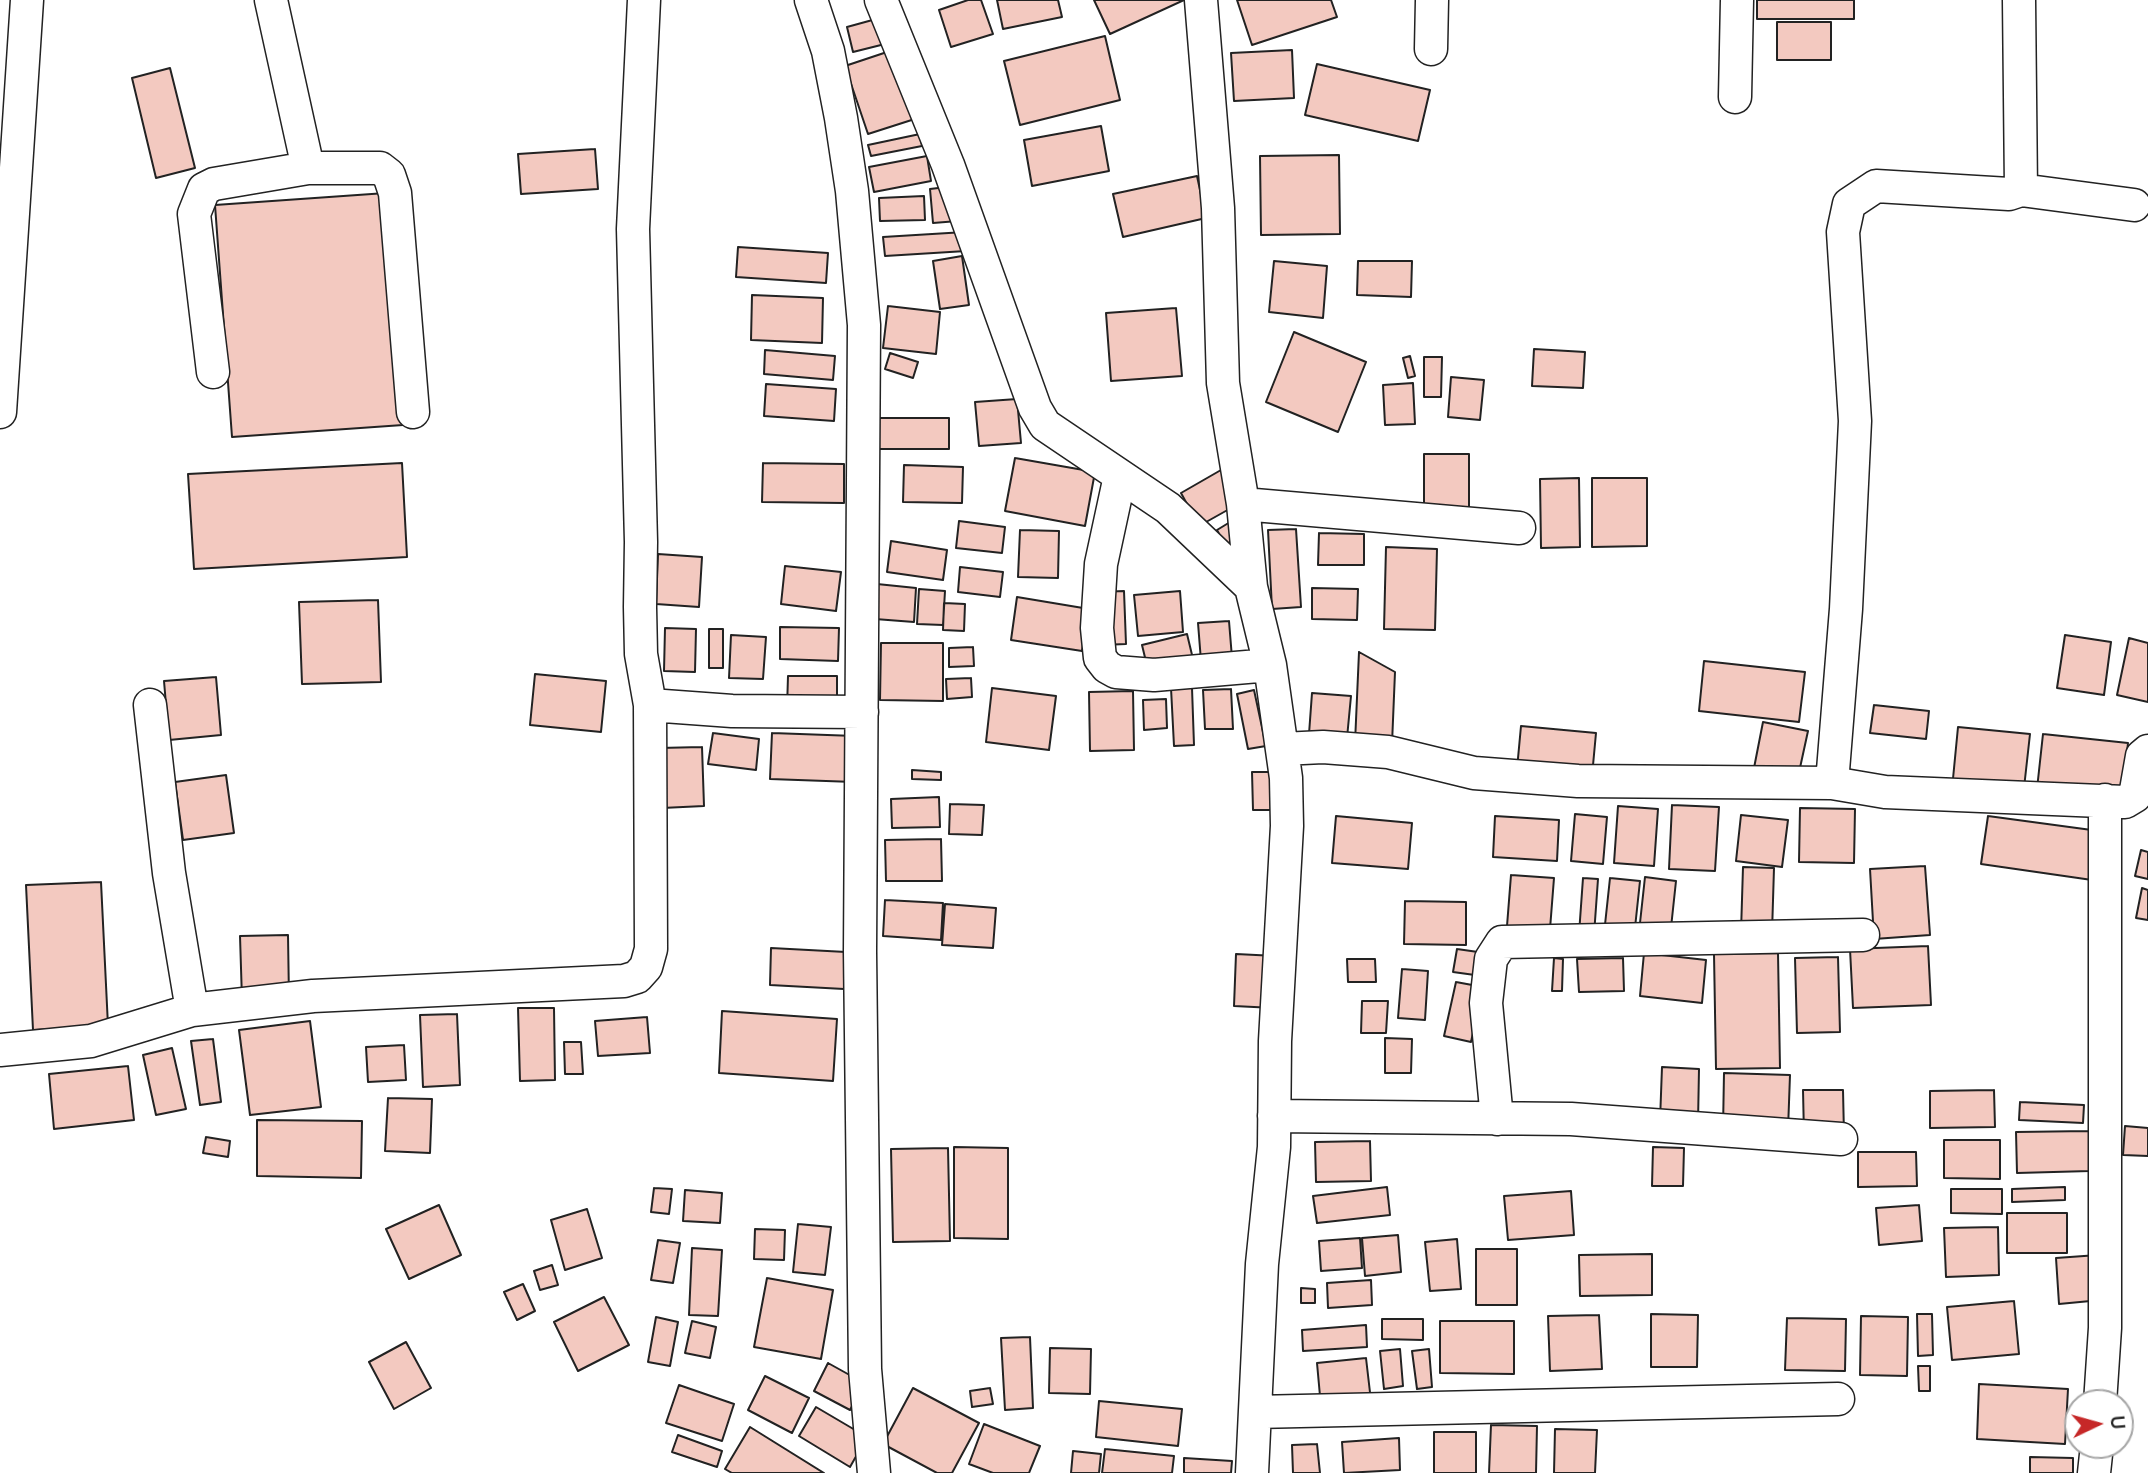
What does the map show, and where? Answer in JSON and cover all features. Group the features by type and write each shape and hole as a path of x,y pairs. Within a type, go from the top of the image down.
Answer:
{"street":[{"path":"0,412 27,0"},
{"path":"271,0 308,168"},
{"path":"0,1050 91,1041 192,1010 313,996 624,981 637,977 646,967 651,949 650,705 641,654 641,542 633,229 644,0"},
{"path":"811,0 828,51 841,118 852,191 864,325 860,951 866,1369 874,1473"},
{"path":"881,0 948,165 1034,408 1045,425 1168,508 1251,587"},
{"path":"1201,0 1218,208 1223,383 1243,504 1251,587 1270,665 1282,749 1287,826 1274,1116 1252,1473"},
{"path":"1430,49 1432,0"},
{"path":"1735,97 1737,0"},
{"path":"2019,0 2021,190"},
{"path":"213,372 194,214 204,189 215,184 308,168 380,168 389,175 396,193 414,412"},
{"path":"1832,783 1846,596 1854,433 1843,232 1849,204 1876,186 2008,194 2021,190 2134,205"},
{"path":"1120,476 1101,564 1097,628 1100,658 1107,667 1116,672 1154,675 1270,665"},
{"path":"1243,504 1519,528"},
{"path":"150,705 175,914 192,1010"},
{"path":"650,705 732,710 862,712"},
{"path":"1282,749 1323,747 1388,752 1474,773 1578,781 1832,783 1885,792 2105,800 2132,800 2142,756 2148,751"},
{"path":"2101,1389 2105,1328 2105,800"},
{"path":"1497,1119 1486,1003 1490,959 1502,942 1863,935"},
{"path":"1274,1116 1570,1119 1841,1139"},
{"path":"1255,1412 1838,1399"}],"building":[{"path":"968,0 981,0 993,34 951,47 939,10"},
{"path":"997,0 1058,0 1062,17 1003,29"},
{"path":"1094,0 1184,0 1110,34"},
{"path":"1237,0 1331,0 1337,17 1252,45"},
{"path":"1757,0 1854,0 1854,19 1757,19"},
{"path":"887,16 893,42 853,52 847,27"},
{"path":"1777,22 1831,22 1831,60 1777,60"},
{"path":"1105,36 1120,100 1020,125 1004,61"},
{"path":"899,48 921,117 868,134 845,66"},
{"path":"1292,50 1294,98 1234,101 1231,53"},
{"path":"1317,64 1430,90 1418,141 1305,115"},
{"path":"170,68 195,168 156,178 132,78"},
{"path":"1101,126 1109,171 1032,186 1024,140"},
{"path":"920,134 922,146 871,156 868,145"},
{"path":"595,149 598,189 521,194 518,154"},
{"path":"1339,155 1340,234 1261,235 1260,156"},
{"path":"927,156 931,181 874,192 869,167"},
{"path":"1197,176 1206,218 1123,237 1113,194"},
{"path":"955,186 958,221 933,223 930,189"},
{"path":"386,193 403,425 232,437 215,205"},
{"path":"924,196 925,220 880,221 879,198"},
{"path":"965,232 966,251 885,256 883,237"},
{"path":"738,247 828,253 826,283 736,277"},
{"path":"962,256 969,305 940,309 933,261"},
{"path":"1274,261 1327,266 1323,318 1269,312"},
{"path":"1358,261 1412,261 1411,297 1357,295"},
{"path":"752,295 823,298 822,343 751,340"},
{"path":"888,306 940,312 936,354 883,348"},
{"path":"1176,308 1182,376 1111,381 1106,313"},
{"path":"1294,332 1366,362 1338,432 1266,402"},
{"path":"1534,349 1585,352 1583,388 1532,386"},
{"path":"765,350 835,356 833,380 764,374"},
{"path":"890,353 918,362 913,378 885,369"},
{"path":"1410,356 1415,376 1408,378 1403,358"},
{"path":"1424,357 1442,357 1441,397 1424,397"},
{"path":"1451,377 1484,380 1480,420 1448,417"},
{"path":"1413,383 1415,424 1385,425 1383,385"},
{"path":"766,384 836,389 834,421 764,416"},
{"path":"1017,399 1021,443 979,446 975,402"},
{"path":"877,418 949,418 949,449 877,449"},
{"path":"1424,454 1469,454 1469,509 1424,509"},
{"path":"1015,458 1095,472 1085,526 1005,511"},
{"path":"402,463 407,557 194,569 188,474"},
{"path":"763,463 844,464 844,503 762,502"},
{"path":"904,465 963,467 962,503 903,502"},
{"path":"1221,470 1240,503 1199,526 1181,493"},
{"path":"1579,478 1580,547 1541,548 1540,479"},
{"path":"1592,478 1647,478 1647,546 1592,547"},
{"path":"1235,519 1245,536 1226,547 1217,530"},
{"path":"959,521 1005,527 1002,553 956,548"},
{"path":"1296,529 1301,607 1272,609 1268,530"},
{"path":"1020,530 1059,531 1058,578 1018,577"},
{"path":"1319,533 1364,534 1364,565 1318,565"},
{"path":"891,541 947,550 943,580 887,572"},
{"path":"1386,547 1437,549 1435,630 1384,629"},
{"path":"658,554 702,557 699,607 656,604"},
{"path":"785,566 841,572 836,611 781,604"},
{"path":"960,567 1003,572 1000,597 958,592"},
{"path":"877,584 916,588 914,622 875,619"},
{"path":"1312,588 1358,589 1357,620 1312,619"},
{"path":"919,589 945,591 943,625 917,624"},
{"path":"1124,591 1126,644 1102,645 1100,592"},
{"path":"1180,591 1183,632 1138,636 1134,595"},
{"path":"1017,597 1089,609 1082,651 1011,640"},
{"path":"378,600 381,682 302,684 299,602"},
{"path":"944,603 965,604 964,631 943,630"},
{"path":"1229,621 1232,658 1201,661 1198,623"},
{"path":"780,627 839,628 838,661 780,659"},
{"path":"665,628 696,629 695,672 664,671"},
{"path":"709,629 723,629 723,668 709,668"},
{"path":"1187,634 1193,659 1148,670 1142,645"},
{"path":"731,635 766,637 763,679 729,678"},
{"path":"2065,635 2111,642 2104,695 2057,688"},
{"path":"2129,638 2148,643 2148,702 2117,695"},
{"path":"881,643 943,643 943,701 880,700"},
{"path":"973,647 974,666 949,667 949,648"},
{"path":"1359,652 1395,672 1392,744 1355,743"},
{"path":"1704,661 1805,672 1799,722 1699,711"},
{"path":"535,674 606,681 601,732 530,725"},
{"path":"788,676 837,676 837,709 787,709"},
{"path":"216,677 221,735 169,740 164,681"},
{"path":"971,678 972,697 947,699 946,679"},
{"path":"992,688 1056,696 1049,750 986,742"},
{"path":"1171,688 1192,688 1194,745 1174,746"},
{"path":"1231,689 1233,729 1205,729 1203,690"},
{"path":"1254,690 1266,746 1248,749 1237,694"},
{"path":"1133,691 1134,750 1090,751 1089,692"},
{"path":"1312,693 1351,696 1347,738 1309,734"},
{"path":"1166,699 1167,728 1144,730 1143,700"},
{"path":"1874,705 1929,711 1926,739 1870,733"},
{"path":"1763,722 1808,731 1798,777 1754,768"},
{"path":"1521,726 1596,733 1592,776 1517,769"},
{"path":"1958,727 2030,734 2023,797 1952,789"},
{"path":"713,733 759,739 756,770 708,764"},
{"path":"772,733 855,736 854,782 770,779"},
{"path":"2043,734 2128,743 2122,797 2037,789"},
{"path":"702,747 704,806 662,808 659,748"},
{"path":"912,770 941,772 941,780 912,779"},
{"path":"1252,772 1281,772 1282,810 1253,810"},
{"path":"226,775 234,833 183,840 175,782"},
{"path":"939,797 940,827 892,828 891,799"},
{"path":"950,804 984,805 982,835 949,834"},
{"path":"1672,805 1719,807 1715,871 1669,869"},
{"path":"1618,806 1658,809 1654,866 1614,863"},
{"path":"1800,808 1855,809 1854,863 1799,862"},
{"path":"1575,814 1607,817 1603,864 1571,861"},
{"path":"1741,815 1788,820 1782,867 1736,861"},
{"path":"1336,816 1412,823 1408,869 1332,863"},
{"path":"1495,816 1559,820 1557,861 1493,857"},
{"path":"1988,816 2099,831 2092,880 1981,864"},
{"path":"941,839 942,881 886,881 885,840"},
{"path":"2141,850 2148,852 2148,879 2135,876"},
{"path":"1925,866 1930,935 1874,939 1870,869"},
{"path":"1743,867 1774,868 1772,933 1741,932"},
{"path":"1511,875 1554,878 1550,929 1507,926"},
{"path":"1645,877 1676,881 1670,937 1639,932"},
{"path":"1583,878 1598,879 1594,935 1579,934"},
{"path":"1610,878 1640,881 1634,937 1604,934"},
{"path":"101,882 108,1026 33,1030 26,885"},
{"path":"2142,888 2148,890 2148,920 2136,918"},
{"path":"885,900 943,903 941,940 883,936"},
{"path":"1405,901 1466,902 1466,945 1404,944"},
{"path":"945,904 996,908 993,948 942,945"},
{"path":"288,935 289,999 242,1000 240,936"},
{"path":"1928,946 1931,1005 1853,1008 1850,949"},
{"path":"771,948 846,952 844,989 770,985"},
{"path":"1457,949 1485,953 1482,976 1453,972"},
{"path":"1644,953 1706,960 1702,1003 1640,996"},
{"path":"1778,953 1780,1068 1716,1069 1714,954"},
{"path":"1236,954 1276,956 1274,1008 1234,1006"},
{"path":"1838,957 1840,1032 1797,1033 1795,958"},
{"path":"1554,958 1563,959 1562,991 1552,991"},
{"path":"1623,958 1624,991 1579,992 1577,959"},
{"path":"1347,959 1375,959 1376,982 1348,982"},
{"path":"1402,969 1428,971 1425,1020 1398,1018"},
{"path":"1456,982 1483,987 1471,1042 1444,1036"},
{"path":"1362,1001 1388,1001 1386,1033 1361,1033"},
{"path":"518,1008 554,1008 555,1080 520,1081"},
{"path":"722,1011 837,1019 833,1081 719,1073"},
{"path":"457,1014 460,1085 423,1087 420,1015"},
{"path":"647,1017 650,1053 598,1056 595,1021"},
{"path":"310,1021 321,1107 250,1115 239,1030"},
{"path":"1385,1038 1412,1039 1411,1073 1385,1073"},
{"path":"213,1039 221,1102 200,1105 191,1041"},
{"path":"564,1042 581,1042 583,1074 565,1074"},
{"path":"404,1045 406,1080 368,1082 366,1047"},
{"path":"172,1048 186,1109 156,1115 143,1055"},
{"path":"128,1066 134,1120 54,1129 49,1074"},
{"path":"1662,1067 1699,1069 1698,1123 1660,1121"},
{"path":"1724,1073 1790,1075 1788,1130 1723,1129"},
{"path":"1803,1090 1843,1090 1844,1135 1804,1136"},
{"path":"1994,1090 1995,1127 1930,1128 1930,1091"},
{"path":"388,1098 432,1099 430,1153 385,1151"},
{"path":"2020,1102 2084,1105 2083,1123 2019,1120"},
{"path":"257,1120 362,1121 361,1178 257,1176"},
{"path":"2125,1126 2148,1128 2148,1156 2123,1155"},
{"path":"2089,1131 2090,1171 2017,1173 2016,1132"},
{"path":"206,1137 230,1141 228,1157 203,1153"},
{"path":"1944,1140 2000,1140 2000,1179 1944,1178"},
{"path":"1370,1141 1371,1181 1316,1182 1315,1142"},
{"path":"954,1147 1008,1148 1008,1239 954,1238"},
{"path":"1653,1147 1684,1148 1683,1186 1652,1186"},
{"path":"948,1148 950,1241 893,1242 891,1149"},
{"path":"1858,1152 1916,1152 1917,1186 1858,1187"},
{"path":"1387,1187 1390,1215 1317,1223 1313,1196"},
{"path":"2065,1187 2065,1200 2012,1202 2012,1189"},
{"path":"654,1188 672,1189 669,1214 651,1212"},
{"path":"1951,1189 2002,1189 2002,1214 1951,1213"},
{"path":"685,1190 722,1193 720,1223 683,1221"},
{"path":"1571,1191 1574,1235 1508,1240 1504,1196"},
{"path":"439,1205 461,1255 409,1279 386,1229"},
{"path":"1919,1205 1922,1241 1879,1245 1876,1208"},
{"path":"587,1209 602,1258 565,1270 551,1220"},
{"path":"2007,1213 2067,1213 2067,1253 2007,1253"},
{"path":"798,1224 831,1227 825,1275 793,1272"},
{"path":"1998,1227 1999,1275 1946,1277 1944,1228"},
{"path":"755,1229 785,1230 784,1260 754,1259"},
{"path":"1398,1235 1401,1272 1365,1276 1362,1238"},
{"path":"1360,1238 1362,1268 1321,1271 1319,1241"},
{"path":"1457,1239 1461,1289 1430,1291 1425,1242"},
{"path":"658,1240 680,1243 673,1283 651,1280"},
{"path":"692,1248 722,1250 718,1316 689,1315"},
{"path":"1476,1249 1517,1249 1517,1305 1476,1305"},
{"path":"1652,1254 1652,1295 1580,1296 1579,1255"},
{"path":"2098,1255 2101,1300 2059,1304 2056,1258"},
{"path":"552,1265 558,1285 540,1290 534,1271"},
{"path":"767,1278 833,1290 821,1359 754,1347"},
{"path":"1371,1280 1372,1305 1328,1308 1327,1283"},
{"path":"523,1284 535,1311 517,1320 504,1292"},
{"path":"1301,1288 1315,1289 1315,1303 1301,1303"},
{"path":"604,1297 629,1345 578,1371 554,1322"},
{"path":"2014,1301 2019,1354 1952,1360 1947,1307"},
{"path":"1651,1314 1698,1315 1697,1367 1651,1367"},
{"path":"1917,1314 1932,1314 1933,1355 1918,1356"},
{"path":"1599,1315 1602,1369 1550,1371 1548,1316"},
{"path":"1861,1316 1908,1317 1907,1376 1860,1375"},
{"path":"656,1317 678,1322 670,1366 648,1362"},
{"path":"1787,1318 1846,1319 1845,1371 1785,1370"},
{"path":"1382,1319 1423,1319 1423,1340 1382,1339"},
{"path":"692,1321 716,1327 710,1358 685,1353"},
{"path":"1440,1321 1514,1321 1514,1374 1440,1373"},
{"path":"1366,1325 1367,1347 1303,1351 1302,1330"},
{"path":"1030,1337 1033,1408 1005,1410 1001,1338"},
{"path":"406,1342 431,1388 394,1409 369,1362"},
{"path":"1050,1348 1091,1349 1090,1394 1049,1393"},
{"path":"1400,1349 1403,1386 1384,1389 1380,1351"},
{"path":"1429,1349 1432,1387 1417,1389 1412,1351"},
{"path":"1366,1358 1371,1401 1321,1407 1317,1363"},
{"path":"828,1363 864,1383 850,1410 814,1391"},
{"path":"1918,1366 1930,1366 1930,1391 1919,1391"},
{"path":"765,1376 809,1398 792,1433 748,1410"},
{"path":"1979,1384 2068,1389 2064,1389 2064,1444 1977,1439"},
{"path":"679,1385 734,1404 722,1441 666,1423"},
{"path":"913,1388 979,1423 952,1473 937,1473 883,1444"},
{"path":"990,1388 993,1404 972,1407 970,1391"},
{"path":"1099,1401 1182,1409 1178,1446 1096,1437"},
{"path":"816,1407 867,1437 850,1467 799,1436"},
{"path":"984,1424 1040,1446 1029,1473 993,1473 969,1464"},
{"path":"1491,1425 1537,1426 1536,1473 1489,1473"},
{"path":"750,1427 824,1473 732,1473 725,1469"},
{"path":"1555,1429 1597,1430 1595,1473 1554,1473"},
{"path":"1434,1432 1476,1432 1476,1473 1434,1473"},
{"path":"678,1435 722,1451 717,1467 672,1452"},
{"path":"1399,1438 1400,1470 1344,1473 1342,1442"},
{"path":"1317,1444 1320,1473 1293,1473 1292,1445"},
{"path":"1105,1449 1174,1456 1172,1473 1102,1473"},
{"path":"1073,1451 1101,1454 1099,1473 1071,1473"},
{"path":"2030,1457 2073,1459 2073,1473 2030,1473"},
{"path":"1184,1458 1232,1461 1231,1473 1184,1473"}]}
